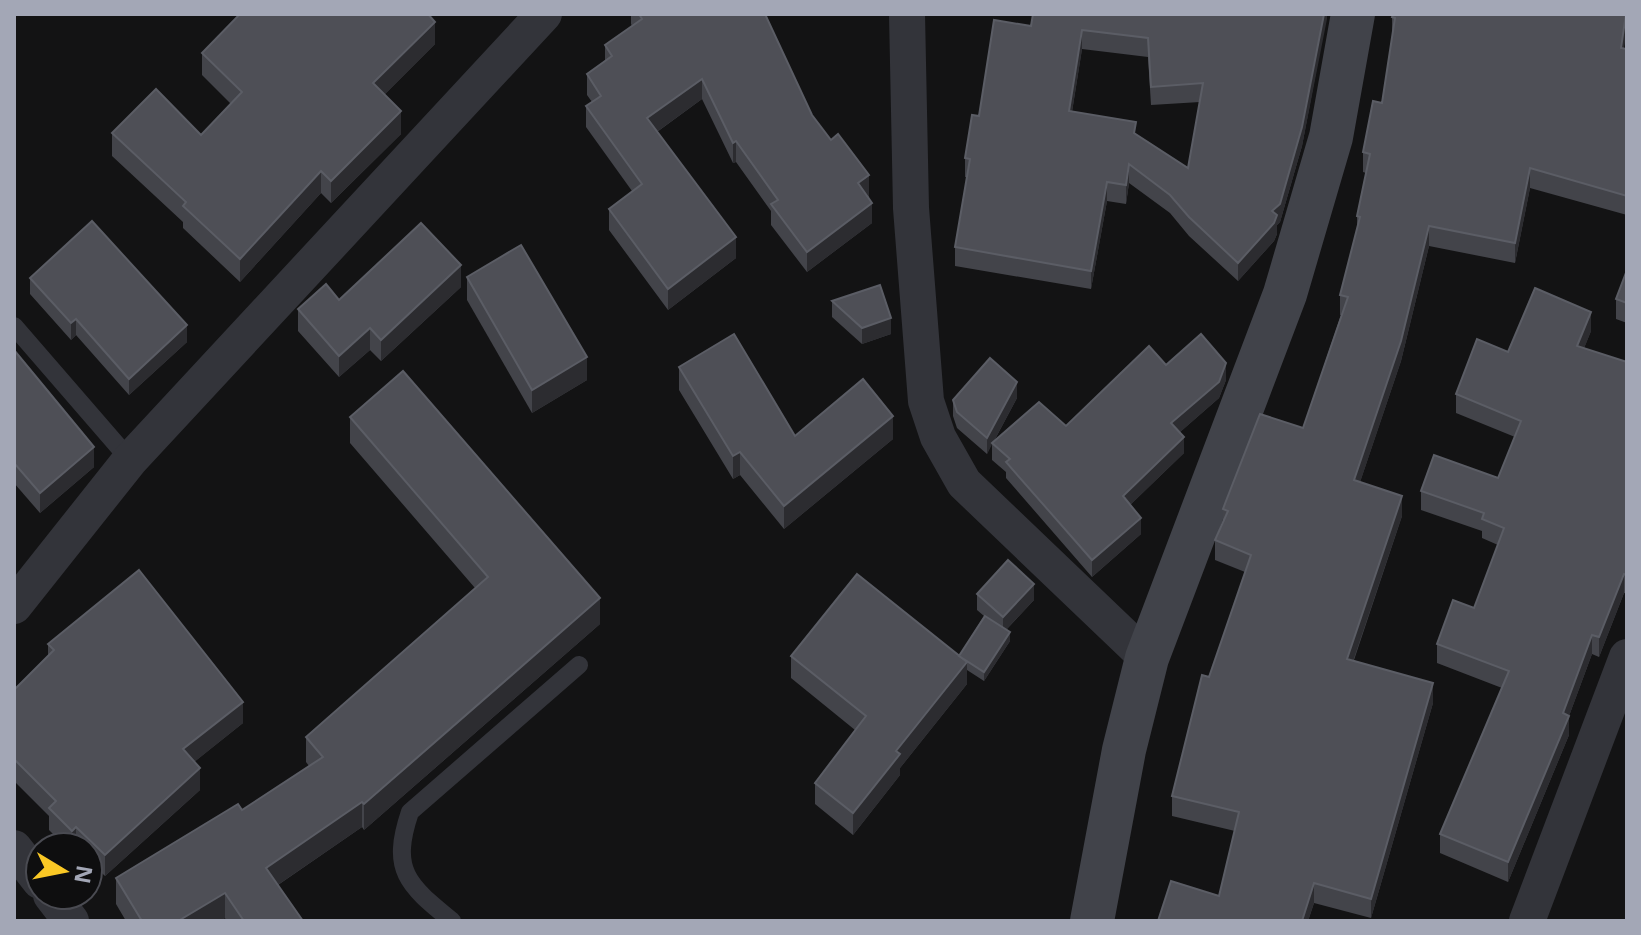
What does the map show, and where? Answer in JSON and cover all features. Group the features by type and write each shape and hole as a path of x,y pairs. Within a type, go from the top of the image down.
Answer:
{"main road":[{"path":"1092,921 1124,750 1147,658 1285,294 1331,137 1353,14"}],"street":[{"path":"14,606 130,460 544,14"},
{"path":"907,14 911,208 926,401 938,437 964,483 1147,658"},
{"path":"1527,921 1627,657"}],"lane":[{"path":"14,326 130,460"},
{"path":"452,921 414,890 402,870 401,847 410,812 579,665"}],"building":[{"path":"240,14 428,14 435,22 373,83 401,111 331,181 321,171 240,259 183,206 186,202 112,133 156,89 201,135 242,92 202,53"},
{"path":"639,14 765,14 812,115 831,140 838,134 869,175 858,183 872,203 807,252 771,204 778,200 736,141 733,143 702,79 647,118 736,237 668,289 609,209 642,184 586,106 601,96 587,74 612,56 605,45 642,19"},
{"path":"1033,14 1324,14 1302,127 1280,204 1272,211 1277,215 1274,223 1238,263 1170,195 1129,164 1126,185 1107,182 1091,271 955,247 970,159 965,158 972,115 979,116 994,20 1031,26","holes":["1082,30 1148,38 1151,87 1203,83 1188,168 1134,133 1136,122 1069,111"]},
{"path":"1393,14 1626,14 1621,48 1627,49 1627,196 1530,168 1515,243 1429,226 1401,341 1354,480 1402,496 1347,659 1433,683 1371,899 1314,883 1302,921 1158,921 1171,881 1219,896 1239,812 1172,796 1202,675 1209,677 1251,555 1215,540 1228,511 1223,509 1260,414 1303,428 1348,297 1340,295 1360,217 1357,216 1370,154 1363,152 1373,101 1382,103 1395,18"},
{"path":"92,221 187,325 129,379 76,319 71,323 30,278"},
{"path":"421,223 461,265 381,340 370,328 339,356 298,309 326,284 339,300"},
{"path":"521,245 587,357 532,390 467,277"},
{"path":"1627,270 1627,303 1616,299"},
{"path":"880,285 891,318 862,328 832,301"},
{"path":"1535,288 1591,312 1577,346 1627,362 1627,575 1624,574 1599,637 1592,635 1563,713 1569,716 1508,862 1440,834 1509,671 1437,644 1453,600 1474,608 1504,528 1482,519 1484,513 1421,491 1434,455 1498,478 1521,421 1456,394 1477,339 1508,352"},
{"path":"734,334 795,436 863,379 893,416 784,506 740,452 733,456 679,367"},
{"path":"1201,334 1226,363 1219,382 1171,423 1184,437 1123,496 1141,518 1092,560 1006,462 1010,459 992,443 1039,402 1066,426 1149,346 1166,365"},
{"path":"14,350 94,447 40,493 14,463"},
{"path":"990,358 1017,382 987,438 957,412 953,400"},
{"path":"403,371 600,598 364,804 362,802 266,868 303,921 244,921 225,893 178,921 142,921 116,878 238,804 242,810 323,757 306,737 488,577 350,417"},
{"path":"1008,560 1034,584 1003,617 977,594"},
{"path":"139,570 243,702 183,749 200,768 105,855 104,831 80,831 76,827 72,831 49,808 56,801 14,759 14,690 54,650 48,644"},
{"path":"857,574 967,662 896,751 900,754 853,813 815,783 866,716 791,656"},
{"path":"985,616 1010,632 984,672 959,656"}]}
